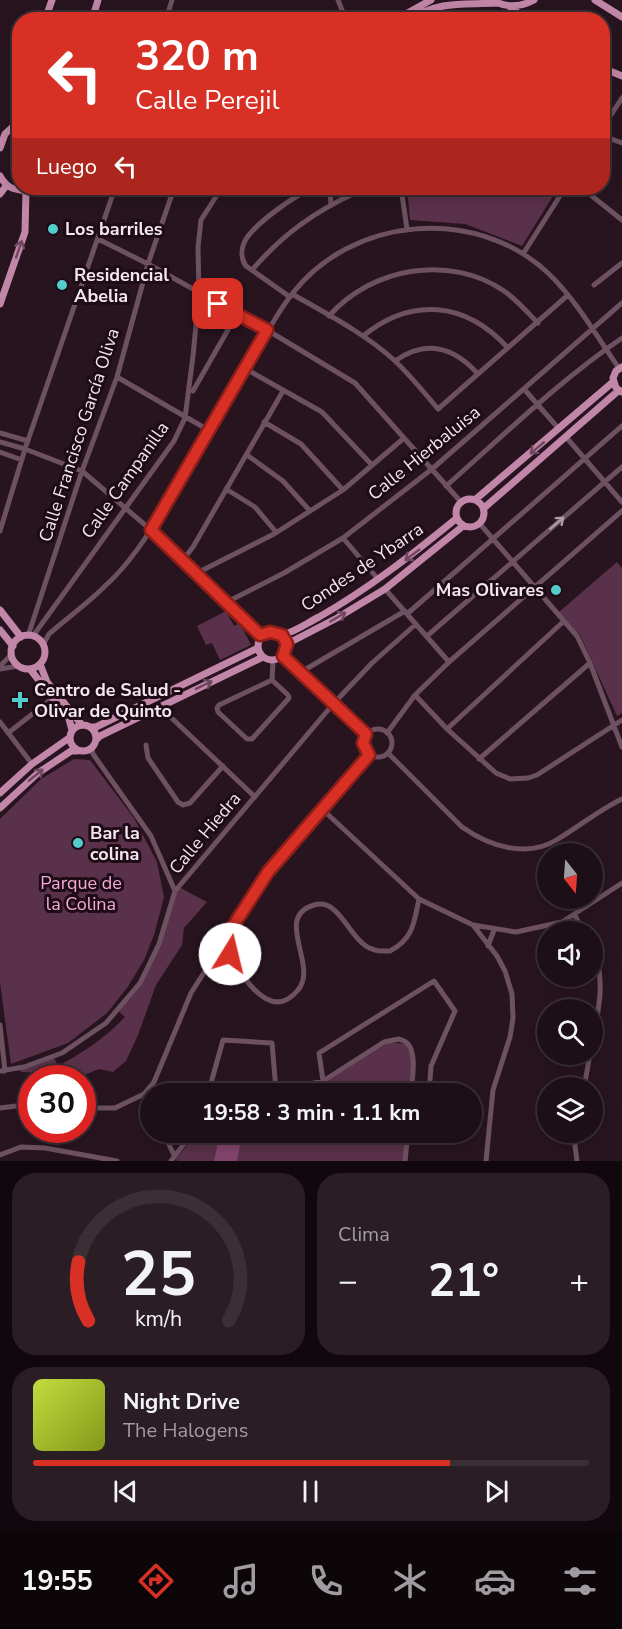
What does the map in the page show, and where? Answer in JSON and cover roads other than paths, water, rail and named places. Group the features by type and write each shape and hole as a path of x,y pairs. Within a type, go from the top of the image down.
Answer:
{"main road":[{"path":"409,12 431,0"},
{"path":"509,6 526,4 534,0"},
{"path":"594,0 622,17"},
{"path":"420,12 445,4 495,2 509,6 517,12"},
{"path":"0,148 5,134 12,127"},
{"path":"0,176 6,186"},
{"path":"6,186 12,187"},
{"path":"0,194 6,186"},
{"path":"0,304 25,232 28,195"},
{"path":"476,499 484,508 484,516 480,524 472,527 464,526 457,518 456,510 461,502 476,499 613,382 614,374 621,368"},
{"path":"484,508 620,392 613,382"},
{"name":"Condes de Ybarra","path":"282,635 331,610 378,579 457,518"},
{"name":"Condes de Ybarra","path":"287,644 385,589 464,526"},
{"path":"0,610 27,636 43,645 44,655 40,664 30,669"},
{"path":"0,630 13,645"},
{"path":"270,632 282,635 287,644 283,656 273,661 263,657 258,648 263,635 270,632"},
{"path":"27,636 13,645 11,655 18,666 30,669 69,719 71,745 77,751"},
{"path":"40,664 47,682 82,725 96,727 258,648"},
{"path":"0,808 38,773 71,751 91,751 100,736 263,657"},
{"path":"0,794 32,764 82,725"},
{"path":"90,727 95,733 96,740"}],"street":[{"path":"610,116 622,98"},
{"path":"0,531 27,441 113,195"},
{"name":"Calle Francisco García Oliva","path":"27,636 82,471 117,377 148,264 172,195"},
{"name":"Calle Campanilla","path":"27,636 126,508 174,441 185,417 199,294 198,247 201,220 217,195"},
{"path":"298,195 278,209 247,237 243,245 242,261 291,296 363,336 395,361 438,409 568,295"},
{"path":"330,195 331,204"},
{"path":"252,270 285,236 306,219 350,195"},
{"path":"402,195 407,229"},
{"path":"523,254 561,195"},
{"path":"591,195 622,220"},
{"path":"43,645 49,634 117,574 151,530 267,330 291,296 315,270 344,250 372,238 407,229 442,228 495,240 523,254 548,273 568,295 621,368"},
{"path":"98,239 267,330 355,383 461,502"},
{"path":"594,285 622,263"},
{"path":"329,316 350,296 380,279 411,271 447,270 490,283 515,300 538,322"},
{"name":"Calle Hierbaluisa","path":"227,602 284,573 343,538 432,469 622,303"},
{"path":"363,336 386,320 403,312 436,309 469,317 487,327 508,348"},
{"path":"193,391 237,314"},
{"path":"446,486 538,405 622,338"},
{"path":"395,361 411,352 434,348 463,358 478,374"},
{"path":"246,369 322,412 372,465"},
{"path":"117,377 210,431"},
{"path":"524,389 559,429"},
{"path":"182,561 193,547 283,391"},
{"path":"264,422 301,444 343,490"},
{"path":"301,672 406,613 622,426"},
{"path":"0,433 27,441"},
{"path":"566,437 622,502"},
{"path":"195,574 276,532 343,490 404,438"},
{"path":"0,442 82,471 151,530 260,635 263,635"},
{"path":"0,452 22,460"},
{"path":"247,455 283,481 310,511"},
{"path":"427,636 622,467"},
{"path":"226,489 255,507 276,532"},
{"path":"387,733 415,695 448,662 622,511"},
{"path":"480,524 577,636 590,663 622,747"},
{"path":"343,538 378,579"},
{"path":"385,589 448,662"},
{"path":"447,729 564,621"},
{"name":"Calle Hiedra","path":"3,1071 24,1067 62,1053 106,1023 140,983 159,944 175,891 334,704 372,663 416,624"},
{"path":"0,668 11,655"},
{"path":"283,656 366,734"},
{"path":"272,680 217,708 218,712 247,739 252,739 289,698 272,680 273,661"},
{"path":"479,759 590,663"},
{"path":"0,668 18,666"},
{"path":"415,695 479,759 503,777 528,778 537,775 622,720"},
{"path":"8,733 54,698"},
{"path":"160,707 255,797"},
{"path":"0,722 32,764"},
{"path":"374,729 387,733 392,740 388,753 377,758 369,755 363,743 366,734 374,729"},
{"path":"146,745 148,758 178,802 183,805 190,803 223,766"},
{"path":"91,751 151,836 175,891"},
{"path":"388,753 462,826 475,836 507,848 526,849 548,844 622,799"},
{"path":"153,1083 191,993 268,872 369,755"},
{"path":"322,809 419,899 473,926 516,932 562,922 622,883"},
{"path":"228,934 230,954 254,990 270,1001 280,1001 290,998 302,985 304,965 296,934 296,922 304,910 313,905 328,905 335,910 355,937 370,949 390,951 409,937 419,899"},
{"path":"575,915 578,921"},
{"path":"473,926 497,956 505,971 512,994 513,1018 510,1036 493,1090 486,1161"},
{"path":"488,946 494,930"},
{"path":"218,953 223,951 230,954"},
{"path":"323,1081 319,1053 434,981 455,1011 431,1066 430,1083"},
{"path":"0,1025 3,1071"},
{"path":"313,1083 323,1081 384,1042 399,1039 408,1044 411,1050 414,1067 412,1083"},
{"path":"211,1083 223,1040 272,1043 275,1083"},
{"path":"96,1108 115,1108 140,1096"},
{"path":"0,1108 18,1106"},
{"path":"167,1143 172,1158"},
{"path":"172,1158 184,1143"},
{"path":"405,1161 407,1143"},
{"path":"574,1143 577,1161"},
{"path":"0,1155 21,1147 117,1161"}],"place":[{"name":"Los barriles","path":"53,229"},
{"name":"Residencial Abelia","path":"62,285"},
{"name":"Mas Olivares","path":"556,590"},
{"name":"Centro de Salud - Olivar de Quinto","path":"20,700"},
{"name":"Bar la colina","path":"78,843"}],"park label":[{"name":"Parque de la Colina","path":"81,893"}]}
